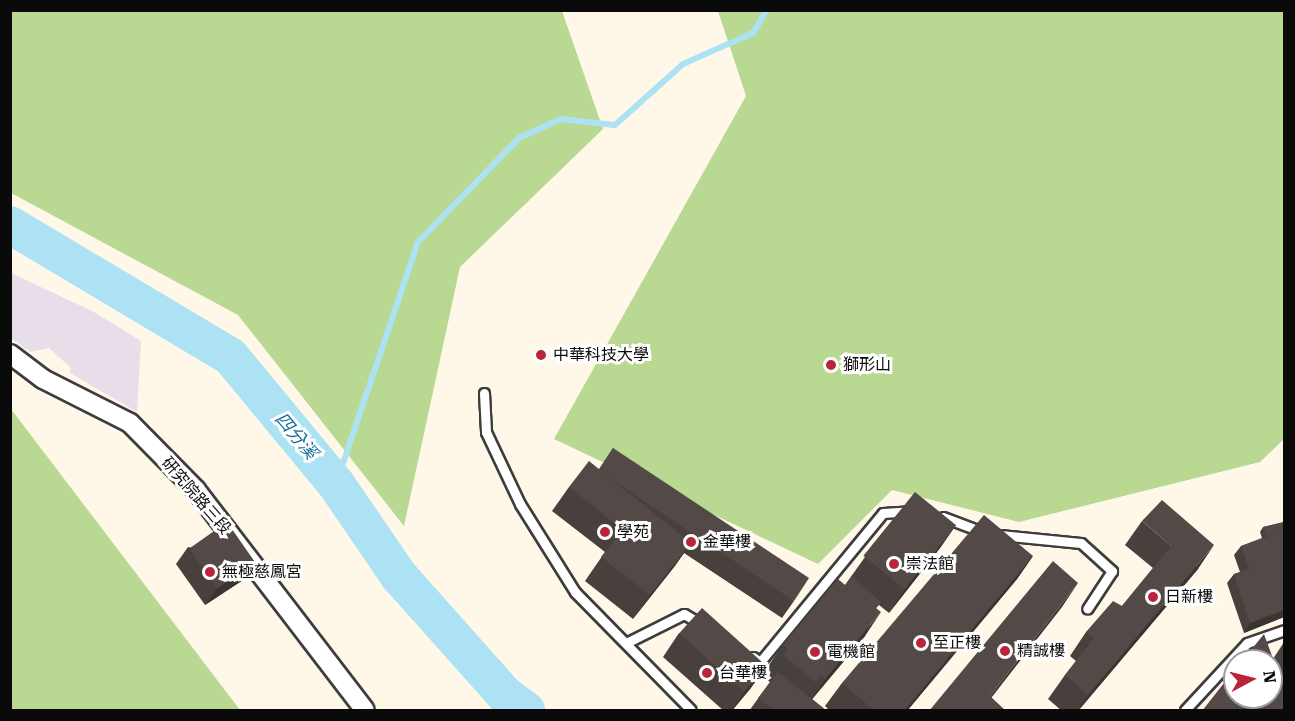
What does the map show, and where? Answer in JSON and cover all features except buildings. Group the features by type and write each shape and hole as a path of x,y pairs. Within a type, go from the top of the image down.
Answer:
{"street":[{"name":"研究院路三段","path":"10,354 43,379 130,423 196,490 364,711"}],"lane":[{"path":"484,393 486,432 520,504 575,592 691,711"},
{"path":"741,650 760,662 883,513 928,509 964,528 1081,543 1112,571 1087,609"},
{"path":"626,642 684,614 712,632"},
{"path":"1185,711 1247,643 1284,630"}],"shaded area":[{"path":"11,273 94,312 141,341 137,412 70,373 71,368 49,348 30,352 11,338"}],"green space":[{"path":"10,11 562,11 603,129 460,267 404,526 238,315 11,193"},
{"path":"718,11 1284,11 1284,439 1260,462 1019,522 892,490 818,564 554,439 746,96"},
{"path":"11,409 240,710 11,710"}],"waterway":[{"path":"336,484 418,242 519,138 561,119 615,125 683,64 753,33 767,10"},
{"name":"四分溪","path":"10,225 230,356 336,484 399,576 505,695 526,710"}],"place":[{"name":"中華科技大學","path":"541,355"},
{"name":"獅形山","path":"831,365"},
{"name":"學苑","path":"605,532"},
{"name":"金華樓","path":"691,542"},
{"name":"崇法館","path":"894,564"},
{"name":"無極慈鳳宮","path":"210,572"},
{"name":"日新樓","path":"1153,597"},
{"name":"至正樓","path":"921,643"},
{"name":"精誠樓","path":"1005,651"},
{"name":"電機館","path":"815,652"},
{"name":"台華樓","path":"707,673"}]}
